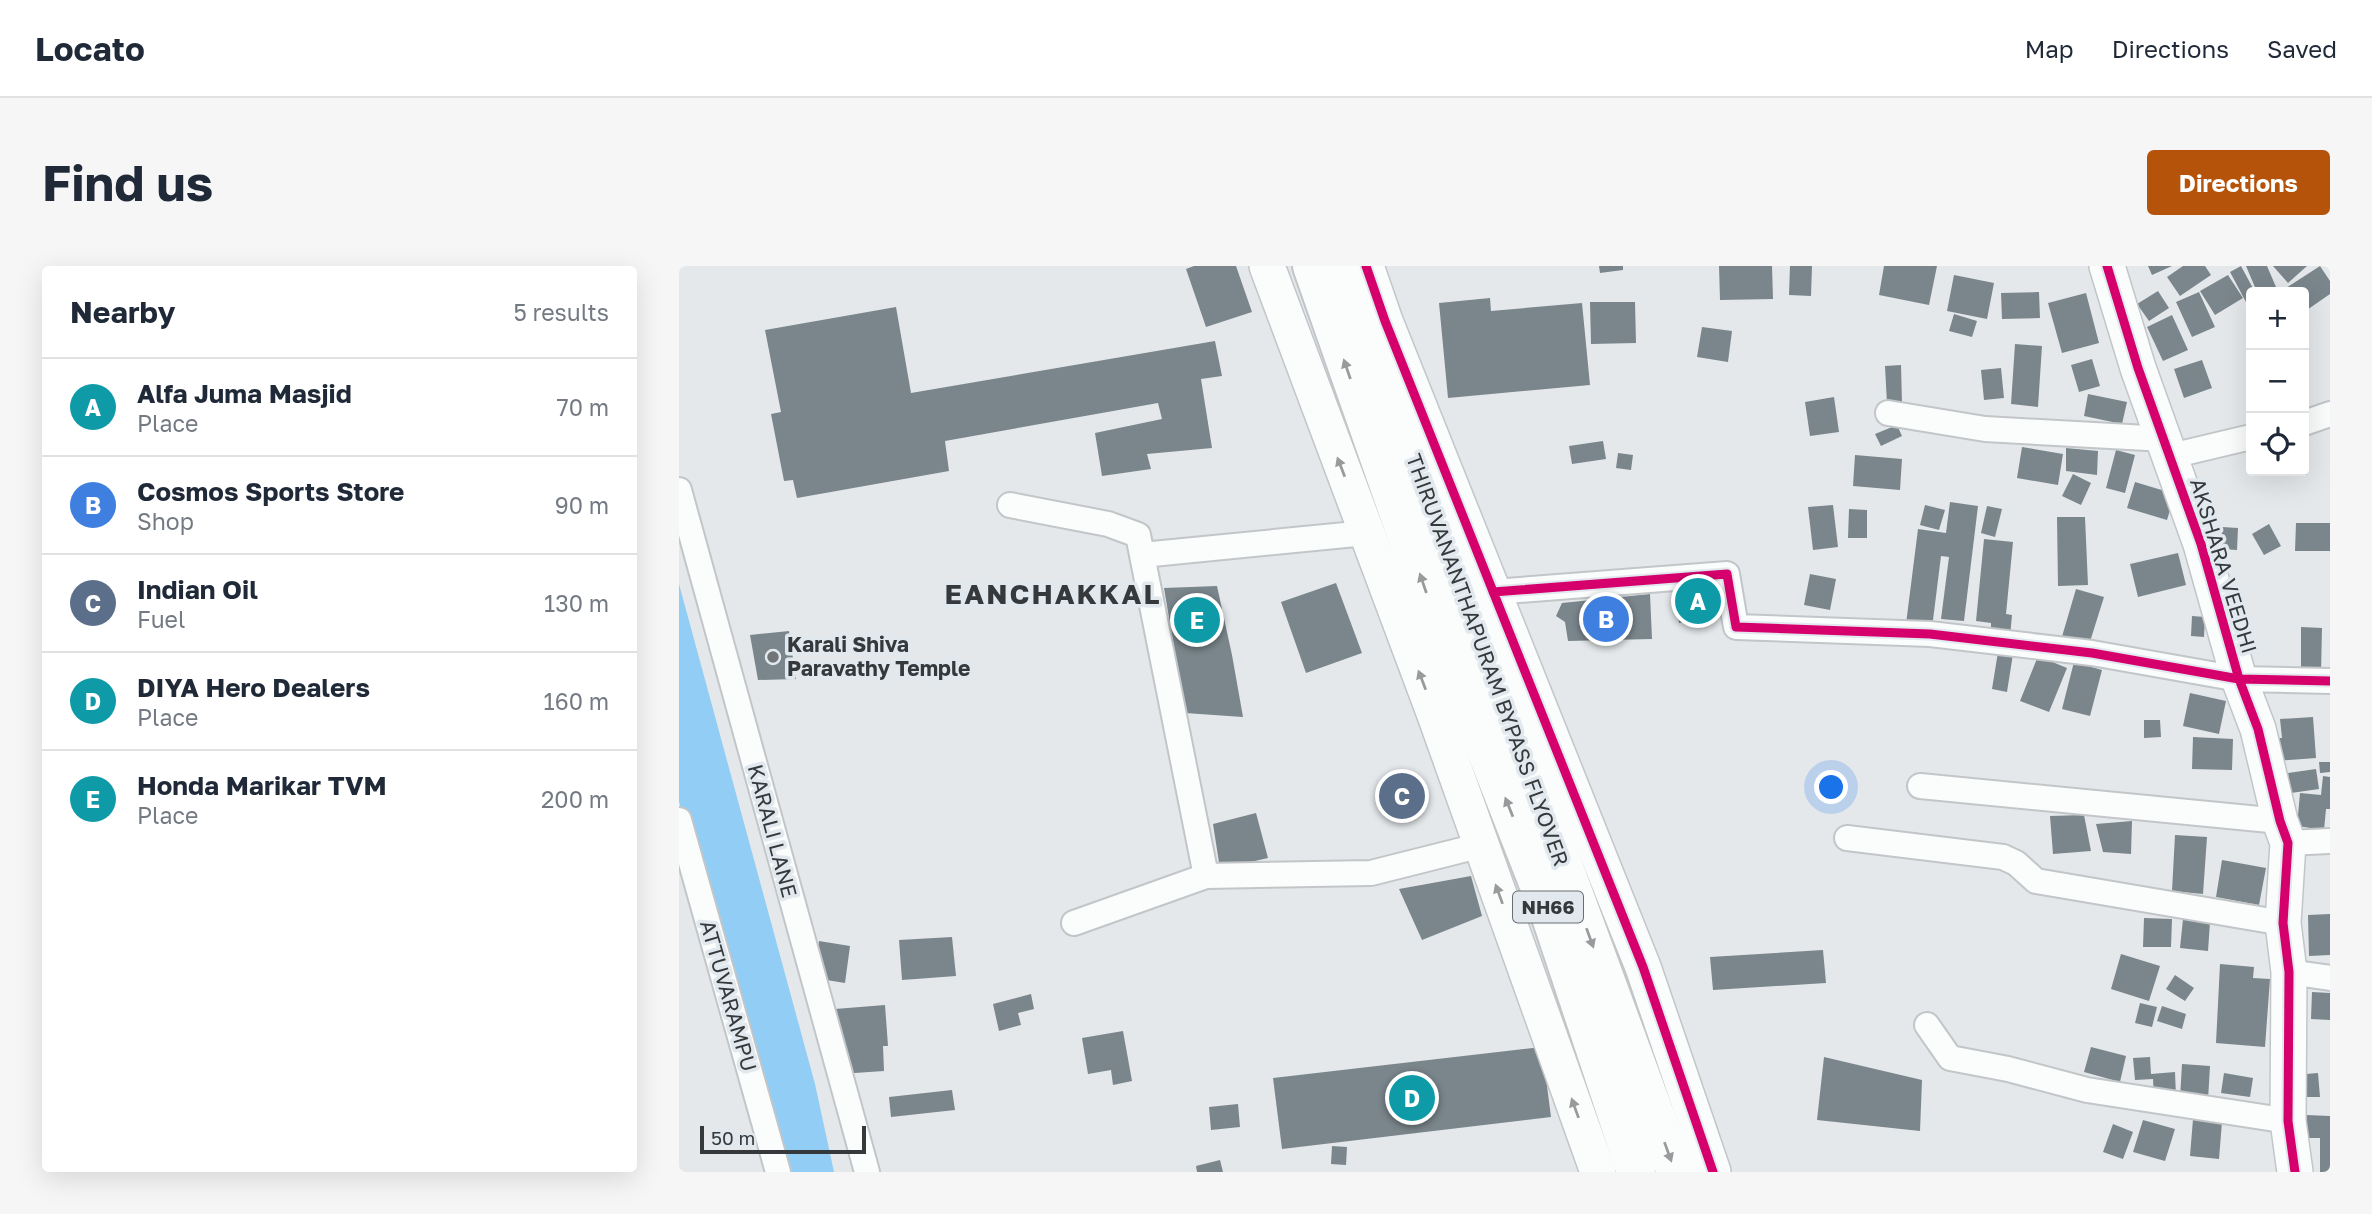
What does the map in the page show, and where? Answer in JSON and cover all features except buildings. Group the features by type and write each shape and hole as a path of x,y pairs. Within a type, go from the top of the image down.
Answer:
{"highway":[{"name":"THIRUVANANTHAPURAM BYPASS FLYOVER","path":"1312,266 1446,648 1549,911 1636,1172"},
{"name":"THIRUVANANTHAPURAM BYPASS FLYOVER","path":"1343,266 1676,1172"}],"street":[{"path":"1268,266 1482,845 1598,1172"},
{"path":"1366,266 1385,321 1643,967 1713,1172"},
{"name":"AKSHARA VEEDHI","path":"2107,266 2138,368 2201,544 2239,679 2258,729 2284,832 2283,923 2289,972 2288,1121 2295,1172"},
{"path":"1888,413 1985,429 2168,447 2246,438"},
{"path":"2309,421 2330,414"},
{"name":"KARALI LANE","path":"679,490 867,1172"},
{"path":"1010,505 1108,524 1138,535 1206,876"},
{"path":"1142,555 1366,533"},
{"path":"1493,592 1727,574 1736,627 1930,634 2092,653 2239,679 2330,681"},
{"path":"1920,786 2284,832 2330,841"},
{"name":"ATTUVARAMPU","path":"679,820 778,1172"},
{"path":"1847,838 2003,857 2016,863 2036,881 2283,923"},
{"path":"1074,923 1206,876 1371,873 1482,845"},
{"path":"2289,972 2330,978"},
{"path":"1927,1025 1950,1058 2008,1069 2087,1090 2288,1121"}],"water":[{"path":"679,584 815,1084 834,1172 774,1172 715,963 679,801"}],"cycle path":[{"path":"1366,266 1385,321 1643,967 1713,1172"},
{"path":"2107,266 2138,368 2201,544 2239,679 2258,729 2280,821 2288,843 2283,923 2289,972 2288,1121 2295,1172"},
{"path":"1493,592 1727,574 1736,627 1930,634 2092,653 2239,679 2330,681"}],"place":[{"name":"Alfa Juma Masjid","path":"1698,601"},
{"name":"Cosmos Sports Store","path":"1606,619"},
{"name":"Honda Marikar TVM","path":"1197,620"},
{"name":"Karali Shiva Paravathy Temple","path":"773,657"},
{"name":"Indian Oil","path":"1402,796"},
{"name":"DIYA Hero Dealers","path":"1412,1098"}],"district":[{"name":"EANCHAKKAL","path":"1053,594"}]}
